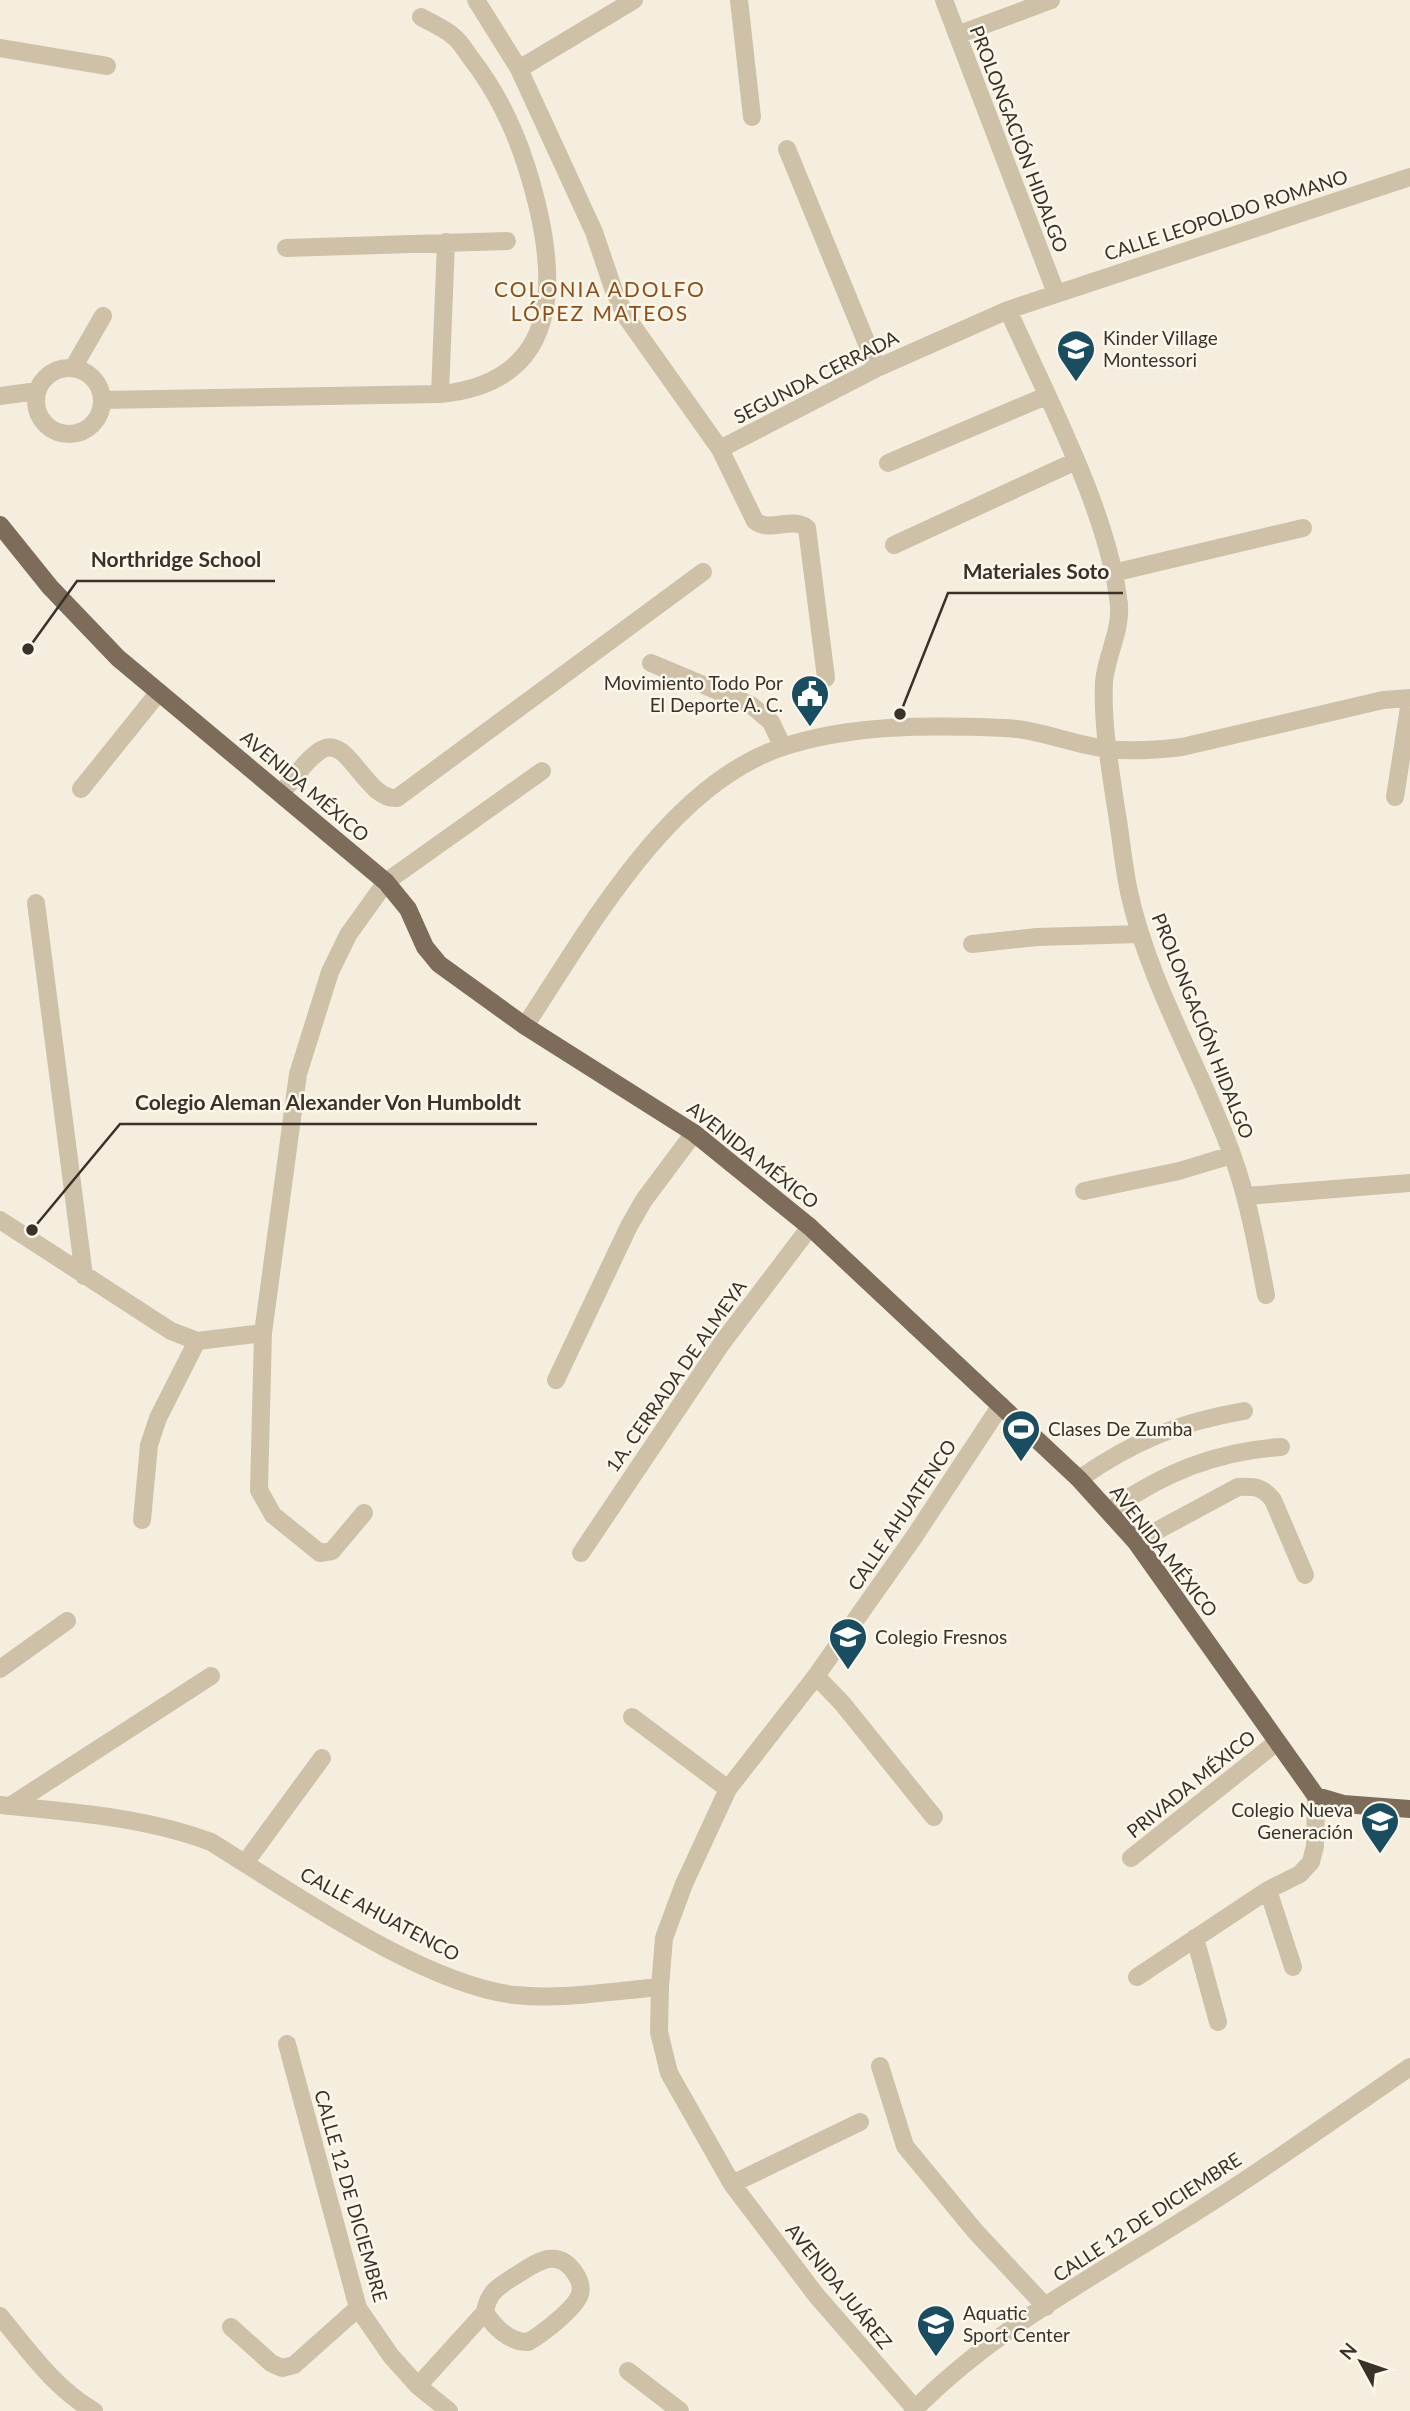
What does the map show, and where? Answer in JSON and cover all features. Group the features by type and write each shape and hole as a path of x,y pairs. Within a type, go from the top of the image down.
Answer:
{"main road":[{"name":"AVENIDA MÉXICO","path":"0,525 50,587 118,658 386,882 408,909 425,947 439,964 525,1026 694,1133 810,1227 1079,1479 1110,1510 1136,1542 1317,1796"},
{"path":"1317,1796 1343,1804 1410,1809"}],"street":[{"name":"SEGUNDA CERRADA","path":"476,0 519,69 594,232 614,291 627,318 720,449 877,368 1008,310 1056,293"},
{"path":"519,69 634,0"},
{"path":"739,0 752,117"},
{"name":"PROLONGACIÓN HIDALGO","path":"944,0 1056,293"},
{"path":"957,35 1051,0"},
{"path":"102,400 440,394 472,391 498,379 520,361 537,336 545,312 548,252 543,219 514,128 490,83 454,36 421,18"},
{"path":"0,48 107,66"},
{"path":"787,149 877,368"},
{"name":"CALLE LEOPOLDO ROMANO","path":"1056,293 1410,177"},
{"path":"286,248 507,241"},
{"path":"440,394 446,242"},
{"name":"PROLONGACIÓN HIDALGO","path":"1008,310 1076,461 1113,573 1119,607 1117,630 1107,662 1104,684 1108,749 1129,890 1140,934 1232,1155 1246,1196 1266,1295"},
{"path":"73,368 103,316"},
{"path":"73,368 93,379 102,400 99,416 88,428 72,434 56,432 43,422 36,408 37,391 51,374 73,368"},
{"path":"0,396 37,391"},
{"path":"888,463 1046,396"},
{"path":"720,449 755,521 766,526 799,523 807,528 826,678"},
{"path":"894,545 1076,461"},
{"path":"1113,573 1303,528"},
{"path":"281,794 313,756 323,748 333,747 345,753 375,791 383,797 397,798 703,572"},
{"path":"651,663 751,705 771,722 783,747"},
{"path":"81,789 159,692"},
{"path":"525,1026 629,870 663,830 742,766 783,747 848,733 940,726 1009,728 1108,749 1153,751 1182,747 1383,700 1410,700 1395,797"},
{"path":"364,1513 326,1554 313,1549 266,1506 259,1490 263,1333 298,1074 330,972 348,935 386,882 542,771"},
{"path":"36,903 83,1276"},
{"path":"972,944 1037,937 1140,934"},
{"path":"556,1380 634,1217 694,1133"},
{"path":"1084,1191 1179,1171 1232,1155"},
{"path":"1246,1196 1410,1182"},
{"path":"0,1220 171,1331 197,1341 263,1333"},
{"name":"1A. CERRADA DE ALMEYA","path":"581,1553 722,1343 810,1227"},
{"path":"142,1520 149,1445 158,1418 197,1341"},
{"name":"CALLE AHUATENCO","path":"5,1805 182,1831 211,1842 338,1920 464,1983 516,1995 660,1987 664,1938 684,1884 728,1789 816,1676 915,1537 1001,1405"},
{"path":"1079,1479 1118,1452 1145,1439 1212,1417 1244,1411"},
{"path":"1110,1510 1168,1474 1205,1459 1247,1449 1282,1447"},
{"path":"1136,1542 1238,1488 1254,1486 1265,1489 1273,1500 1305,1575"},
{"path":"0,1669 67,1621"},
{"path":"5,1805 211,1676"},
{"path":"816,1676 842,1703 934,1818"},
{"path":"632,1717 728,1789"},
{"name":"PRIVADA MÉXICO","path":"1132,1858 1278,1742"},
{"path":"245,1863 322,1758"},
{"path":"1137,1977 1268,1890 1300,1874 1311,1862 1315,1846 1317,1796"},
{"path":"1268,1890 1293,1967"},
{"path":"1195,1938 1219,2022"},
{"name":"AVENIDA JUÁREZ","path":"660,1987 659,2032 669,2073 732,2184 816,2295 914,2410"},
{"name":"CALLE 12 DE DICIEMBRE","path":"287,2044 358,2308 391,2356 418,2386 449,2411"},
{"path":"880,2066 905,2146 975,2231 1046,2306"},
{"name":"CALLE 12 DE DICIEMBRE","path":"914,2410 976,2353 1140,2245 1198,2211 1410,2067"},
{"path":"732,2184 860,2122"},
{"path":"418,2386 485,2312 487,2298 496,2288 550,2257 569,2265 580,2285 574,2304 528,2342 517,2342 508,2336 485,2312"},
{"path":"231,2327 271,2363 282,2368 294,2365 358,2308"},
{"path":"0,2316 48,2373 76,2400 94,2411"},
{"path":"628,2371 680,2411"}],"place":[{"name":"Kinder Village Montessori","path":"1076,383"},
{"name":"Northridge School","path":"28,649"},
{"name":"Materiales Soto","path":"900,714"},
{"name":"Movimiento Todo Por El Deporte A. C.","path":"810,728"},
{"name":"Colegio Aleman Alexander Von Humboldt","path":"32,1230"},
{"name":"Clases De Zumba","path":"1021,1463"},
{"name":"Colegio Fresnos","path":"848,1671"},
{"name":"Colegio Nueva Generación","path":"1380,1855"},
{"name":"Aquatic Sport Center","path":"936,2358"}],"district":[{"name":"COLONIA ADOLFO LÓPEZ MATEOS","path":"600,302"}]}
